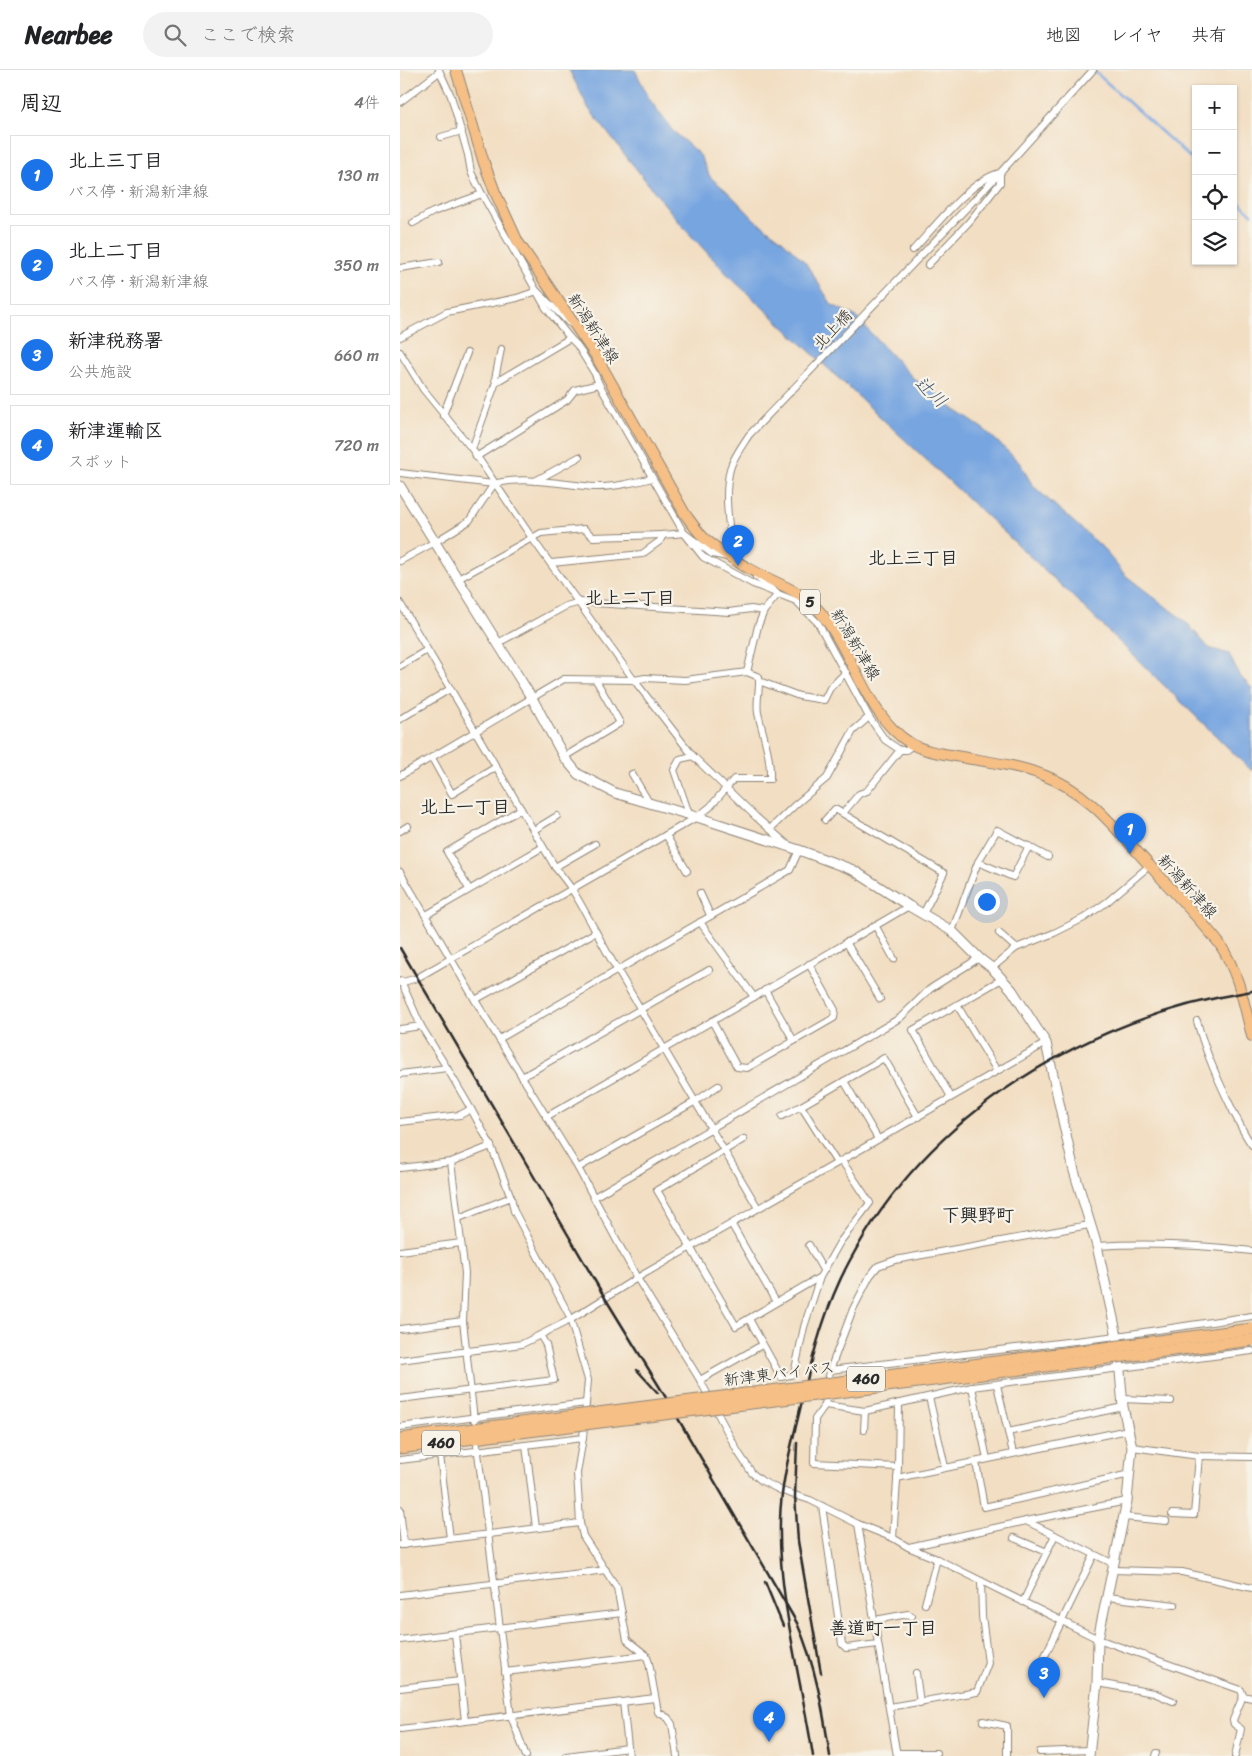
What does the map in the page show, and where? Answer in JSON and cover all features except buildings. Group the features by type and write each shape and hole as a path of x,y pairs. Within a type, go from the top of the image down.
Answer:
{"highway":[{"name":"新津東バイパス","path":"400,1448 478,1433 1252,1329"},
{"name":"新津東バイパス","path":"400,1439 478,1433 1252,1340"}],"main road":[{"name":"新潟新津線","path":"456,70 484,163 515,235 540,275 577,326 685,514 704,537 736,560 806,599 821,612 876,707 889,726 900,736 913,745 936,753 1042,774 1062,784 1093,805 1122,834 1207,928 1229,958 1240,990 1252,1036"}],"street":[{"path":"400,102 439,71 451,96 472,172 482,194 546,308 577,345 596,374 599,384 684,532 703,557 753,584 796,601 818,623 869,717 885,740 900,750 906,750 913,745"},
{"name":"北上橋","path":"736,560 727,488 736,454 749,435 1000,173 1092,71"},
{"path":"441,137 462,131"},
{"path":"913,250 959,199 990,175 1000,173 1000,183 969,222 928,265"},
{"path":"413,223 433,212 482,194"},
{"path":"400,268 439,262"},
{"path":"537,291 568,322 577,326"},
{"path":"400,337 447,312 517,298 537,291"},
{"path":"496,382 570,338"},
{"path":"472,449 496,382 495,379 502,348"},
{"path":"400,352 424,389 472,449 494,484 634,680 693,756 770,829 795,849"},
{"path":"443,414 467,353"},
{"path":"476,457 567,400 574,390 599,384"},
{"path":"535,481 579,457"},
{"path":"400,472 494,484 535,481 597,487 652,478"},
{"path":"400,561 469,521 494,484"},
{"path":"400,486 532,700 564,757 578,774 615,794 693,815 852,870 908,906 952,931 992,968 1012,990 1046,1043 1074,1171 1097,1246 1118,1336 1123,1403 1132,1447 1127,1501 1098,1639 1097,1682 1089,1753 1040,1752"},
{"path":"458,579 542,533 584,528 593,537 664,535 684,532 712,554 736,560 778,594"},
{"path":"551,564 642,554 660,541 664,535"},
{"path":"747,672 758,626 764,611 778,594"},
{"path":"498,644 566,606 580,602 729,612 751,609 764,611"},
{"path":"400,603 402,611 534,830 542,847 572,890 663,1049 713,1128 758,1208"},
{"path":"400,666 427,650"},
{"path":"400,776 532,700 564,679 634,680 646,678 685,680 747,672 759,677 758,711 770,766 770,779 734,779 710,808 693,815 666,835 418,978 401,982 421,1026 448,1068 491,1146 511,1197 514,1211 569,1315 588,1380 583,1438 577,1473 580,1523 583,1536 618,1588 627,1640 646,1655 658,1712 668,1718 672,1724 677,1756"},
{"path":"759,681 799,696 824,700 830,688 846,672"},
{"path":"564,757 620,723 596,680"},
{"path":"400,718 450,689"},
{"path":"770,829 826,778 853,731 869,717"},
{"path":"843,813 859,794 867,791 900,750"},
{"path":"693,756 680,759 674,770 693,815"},
{"path":"432,758 452,794 496,767"},
{"path":"632,774 650,804"},
{"path":"469,889 447,852 521,809"},
{"path":"825,820 835,809 944,873 923,914"},
{"path":"534,830 557,816"},
{"path":"400,831 408,826"},
{"path":"952,931 978,862 997,830 1048,857"},
{"path":"666,835 687,871"},
{"path":"555,867 595,844"},
{"path":"978,862 1013,877 1029,846"},
{"path":"426,915 542,847"},
{"path":"499,1039 790,870 795,849"},
{"path":"992,968 1016,948 1054,933 1084,918 1107,902 1149,866"},
{"path":"400,872 475,1000 578,1168 637,1278 700,1380 738,1452 752,1473 762,1481 782,1491 822,1506 858,1524 893,1538 1098,1639 1241,1690 1243,1696 1233,1720 1234,1724 1241,1729 1235,1756"},
{"path":"700,893 710,916"},
{"path":"546,1117 908,906"},
{"path":"700,922 754,997"},
{"path":"875,925 894,959"},
{"path":"475,1000 596,932"},
{"path":"999,932 1016,948"},
{"path":"846,942 880,999"},
{"path":"594,1197 900,1018 930,989 979,958"},
{"path":"712,1021 738,1067 747,1068 794,1042 834,1018 835,1010 809,964"},
{"path":"522,1077 709,970"},
{"path":"951,1097 912,1030 1002,979"},
{"path":"765,990 794,1042"},
{"path":"957,1005 997,1071"},
{"path":"1198,1021 1203,1042 1221,1087 1252,1144"},
{"path":"400,1029 421,1026"},
{"path":"400,1360 522,1344 570,1320 637,1278 1046,1043"},
{"path":"782,1116 884,1058 918,1117"},
{"path":"400,1074 448,1068"},
{"path":"844,1081 878,1139"},
{"path":"578,1168 696,1101 718,1086"},
{"path":"749,1319 781,1377 794,1374 804,1327 823,1270 840,1242 870,1202 801,1106"},
{"path":"400,1122 460,1115 471,1109"},
{"path":"744,1140 657,1190 736,1326 820,1277"},
{"path":"400,1168 451,1162 491,1146"},
{"path":"451,1162 465,1273 463,1321 478,1433 504,1672 511,1716 526,1756"},
{"path":"459,1218 511,1197"},
{"path":"732,1225 776,1302"},
{"path":"898,1468 814,1463 815,1419 825,1405 830,1370 853,1309 870,1276 878,1266 895,1260 1089,1225"},
{"path":"400,1251 461,1243"},
{"path":"1097,1246 1134,1244 1221,1247 1252,1251"},
{"path":"809,1245 823,1270"},
{"path":"830,1370 1118,1336 1252,1316"},
{"path":"400,1328 463,1321"},
{"path":"400,1399 554,1380 546,1345 540,1335"},
{"path":"700,1380 762,1345"},
{"path":"825,1405 866,1411 972,1388 1252,1352"},
{"path":"997,1385 1013,1453"},
{"path":"972,1388 987,1459"},
{"path":"929,1397 945,1467"},
{"path":"1008,1432 1123,1403 1171,1401"},
{"path":"400,1460 440,1456 478,1433 586,1403"},
{"path":"893,1538 898,1468 899,1403"},
{"path":"864,1430 866,1411"},
{"path":"400,1427 478,1433 526,1445 583,1438"},
{"path":"897,1478 1128,1430"},
{"path":"526,1445 536,1528"},
{"path":"1132,1447 1199,1456 1252,1457"},
{"path":"440,1456 450,1539"},
{"path":"1172,1514 1194,1515 1199,1456"},
{"path":"976,1462 984,1507 1130,1474"},
{"path":"908,1547 1127,1501"},
{"path":"822,1506 842,1644 846,1648 878,1644"},
{"path":"400,1509 402,1545 580,1523"},
{"path":"1124,1517 1166,1521"},
{"path":"1026,1521 1114,1567 1182,1572 1252,1588"},
{"path":"858,1524 897,1754 936,1753"},
{"path":"1023,1602 1054,1535"},
{"path":"1014,1538 1047,1552"},
{"path":"1040,1666 1094,1555"},
{"path":"925,1604 937,1559"},
{"path":"400,1595 606,1570"},
{"path":"889,1707 977,1692 988,1663 982,1616 981,1581"},
{"path":"1107,1597 1176,1605"},
{"path":"400,1640 622,1613"},
{"path":"874,1620 908,1614 912,1616"},
{"path":"454,1634 465,1721"},
{"path":"504,1672 646,1655"},
{"path":"916,1673 920,1703"},
{"path":"400,1688 460,1681"},
{"path":"1097,1682 1154,1693 1172,1701"},
{"path":"1243,1696 1252,1698"},
{"path":"400,1729 655,1698"},
{"path":"622,1702 629,1756"},
{"path":"983,1721 1007,1726 1008,1756"},
{"path":"566,1756 628,1748"}],"water":[{"name":"辻川","path":"569,70 635,70 650,100 672,130 700,155 710,177 728,192 755,220 781,239 805,262 832,305 855,316 915,380 933,388 946,404 985,430 1019,462 1033,486 1101,546 1125,575 1186,622 1209,648 1229,654 1239,675 1252,688 1252,771 1066,590 730,277 683,227 589,109"}],"waterway":[{"path":"1093,70 1192,159"},
{"path":"1237,201 1252,214"}],"railway":[{"path":"400,948 797,1623 814,1672 830,1756"},
{"path":"813,1756 786,1609 780,1550 781,1505 788,1460 816,1347 833,1295 849,1262 883,1208 923,1160 969,1117 1019,1080 1073,1049 1131,1024 1191,1004 1252,991"},
{"path":"637,1370 658,1393"},
{"path":"797,1443 795,1496 798,1541 821,1673"},
{"path":"765,1582 783,1626"}],"place":[{"name":"北上二丁目","path":"738,566"},
{"name":"北上三丁目","path":"1130,854"},
{"name":"新津税務署","path":"1044,1698"},
{"name":"新津運輸区","path":"769,1742"}],"district":[{"name":"北上三丁目","path":"913,558"},
{"name":"北上二丁目","path":"630,598"},
{"name":"北上一丁目","path":"465,807"},
{"name":"下興野町","path":"978,1215"},
{"name":"善道町一丁目","path":"883,1628"}]}
